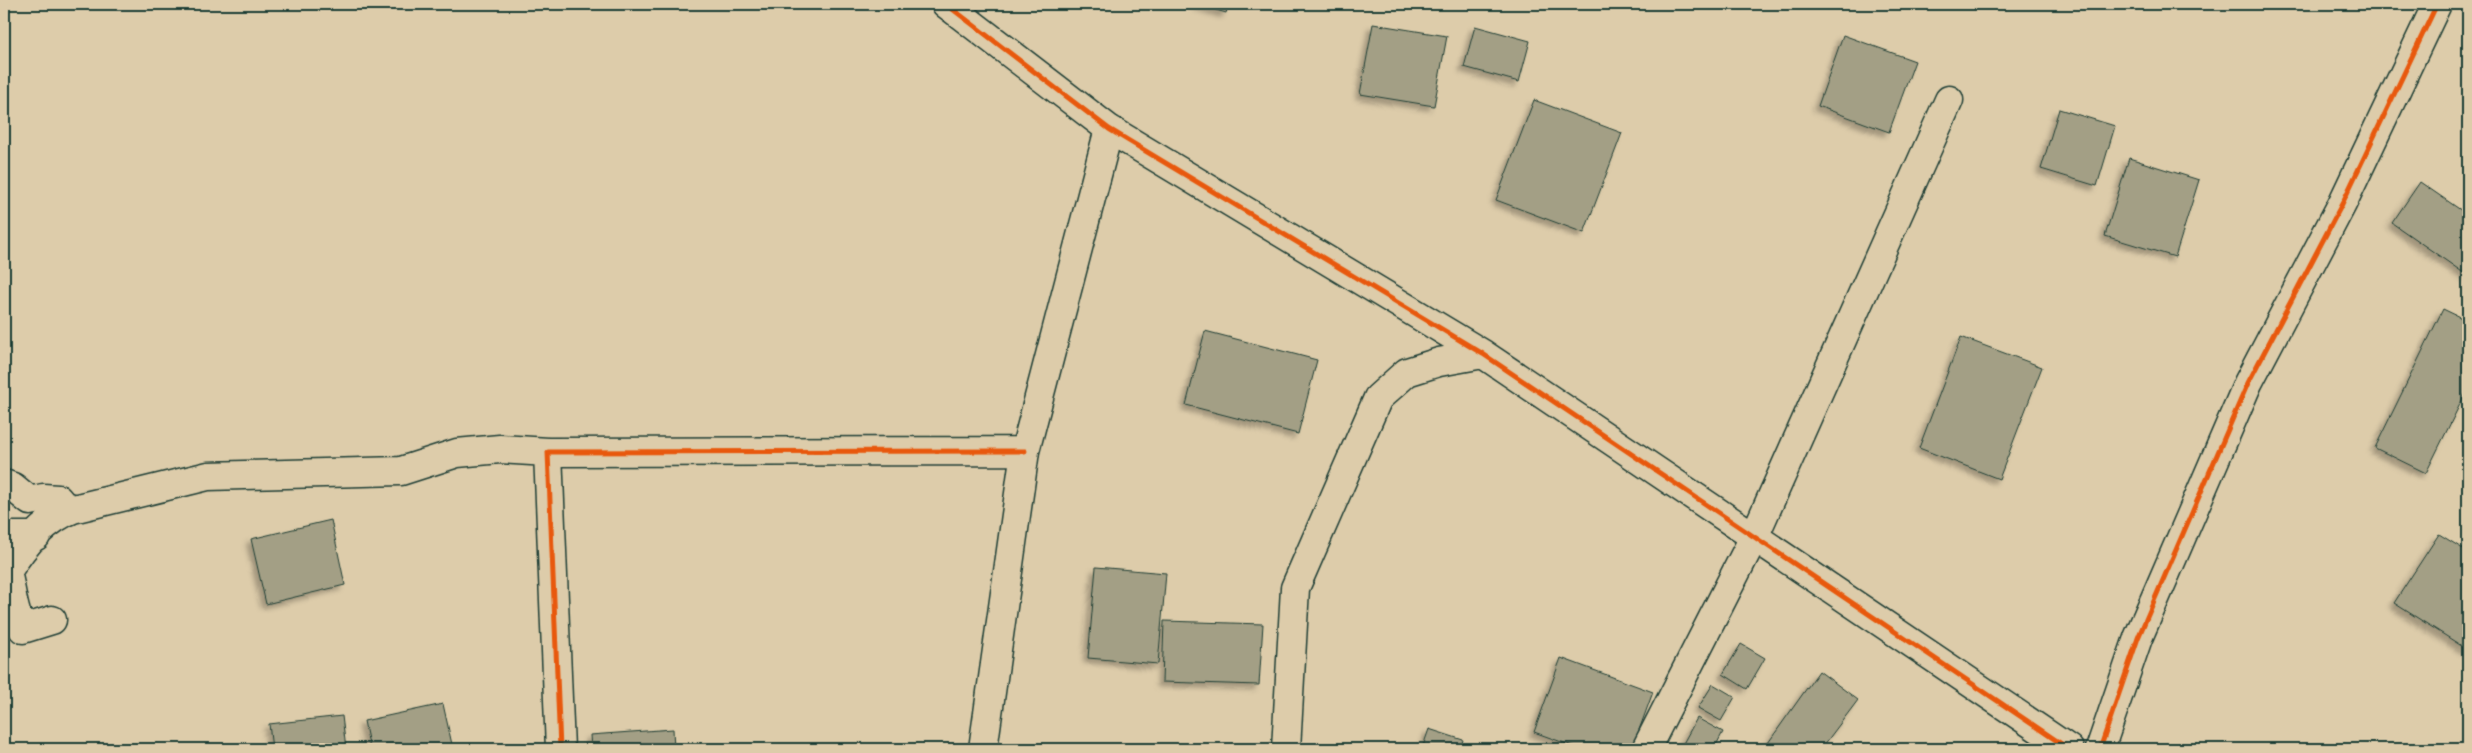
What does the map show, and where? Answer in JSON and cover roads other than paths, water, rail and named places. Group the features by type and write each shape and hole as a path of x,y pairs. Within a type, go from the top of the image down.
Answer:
{"street":[{"path":"946,4 1109,130 1483,354 2069,749"},
{"path":"2100,749 2138,638 2248,383 2342,204 2437,4"},
{"path":"1646,749 1754,537 1948,100"},
{"path":"983,749 1025,451 1109,130"},
{"path":"1286,749 1295,588 1378,398 1407,372 1439,362 1483,354"},
{"path":"52,620 23,629 16,620 13,595 7,572 16,557 46,524 73,508 208,476 401,472 457,453 500,449 548,452 1025,451"},
{"path":"548,452 560,749"},
{"path":"4,484 13,487 30,501 43,498 58,498 63,504 73,508"},
{"path":"4,536 36,536"}]}
